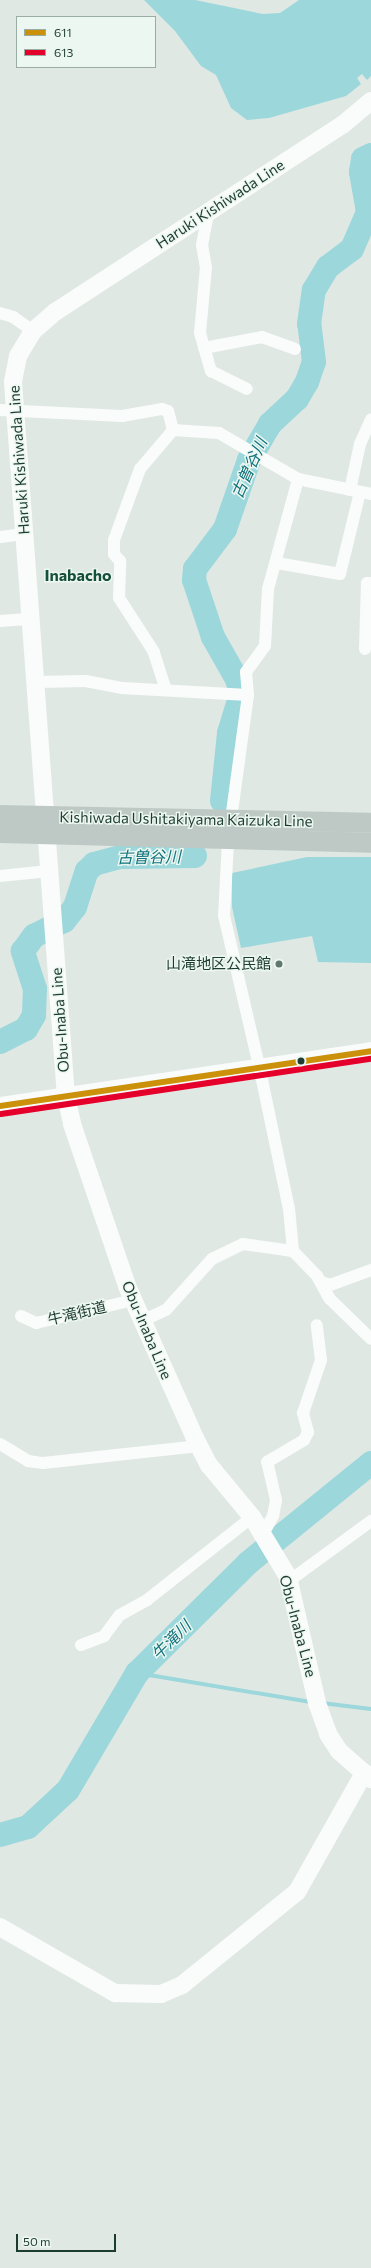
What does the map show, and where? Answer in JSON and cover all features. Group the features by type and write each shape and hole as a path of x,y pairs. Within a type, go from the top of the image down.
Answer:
{"main road":[{"name":"Kishiwada Ushitakiyama Kaizuka Line","path":"0,815 45,825 228,842 371,843"},
{"name":"Kishiwada Ushitakiyama Kaizuka Line","path":"0,833 45,825 231,819 371,823"}],"street":[{"name":"Haruki Kishiwada Line","path":"45,825 36,682 24,534 7,410 18,356 33,331 106,277 208,214 342,125 371,101"},
{"path":"208,214 202,244 206,267 200,333 211,371 247,389"},
{"path":"0,313 14,317 33,331"},
{"path":"204,348 262,337 295,349"},
{"path":"7,410 122,416 162,409 168,411 173,430"},
{"path":"277,563 340,574 360,492 360,444 371,419"},
{"path":"173,430 219,433 298,480 360,492"},
{"path":"166,690 154,652 119,598 120,561 114,554 114,540 140,469 173,430"},
{"path":"298,480 282,532 277,563 268,589 265,646 246,672 248,695 228,842 224,916 259,1066 289,1209 293,1251 321,1282 330,1299 371,1339"},
{"path":"0,537 24,534"},
{"path":"365,649 367,583 371,583"},
{"path":"0,621 31,619"},
{"path":"36,682 86,681 122,688 248,695"},
{"name":"Obu-Inaba Line","path":"45,825 66,1097 133,1300 199,1446 218,1477 252,1517 288,1579 317,1703 328,1734 339,1750 367,1776"},
{"path":"0,876 49,871"},
{"path":"0,1106 259,1066 371,1051"},
{"path":"142,1321 166,1310 190,1280 227,1250 243,1244 293,1251"},
{"path":"321,1282 330,1285 371,1270"},
{"name":"牛滝街道","path":"21,1316 36,1322 133,1300"},
{"path":"263,1534 274,1516 276,1500 267,1462 304,1440 308,1432 303,1413 322,1360 317,1325"},
{"path":"0,1444 28,1461 43,1463 199,1446"},
{"path":"81,1645 104,1636 120,1615 147,1600 252,1517"},
{"path":"288,1579 371,1521"},
{"path":"0,1927 115,1993 161,1994 182,1985 297,1892 367,1776"}],"water":[{"path":"144,0 195,0 263,14 280,13 299,0 371,0 371,76 367,80 362,74 357,78 361,84 346,96 269,118 247,120 231,108 216,75 201,66 175,31"},
{"path":"307,857 371,857 371,963 318,962 312,936 241,948 232,907 232,873"}],"waterway":[{"name":"古曽谷川","path":"222,801 229,733 240,696 238,681 213,637 194,580 195,569 225,529 249,460 270,424 297,399 307,382 314,362 309,324 314,290 328,267 352,249 368,212 361,172 363,159 371,155"},
{"name":"古曽谷川","path":"0,1042 26,1029 34,1015 35,989 23,951 34,936 64,921 75,907 87,871 94,864 121,857 195,856"},
{"name":"牛滝川","path":"0,1835 28,1827 68,1790 137,1673 248,1563 371,1463"},
{"path":"137,1673 311,1702"},
{"path":"322,1703 371,1709"}],"transit line":[{"name":"611","path":"0,1106 371,1051"},
{"name":"613","path":"1,1114 371,1059"}],"place":[{"name":"山滝地区公民館","path":"279,964"}],"district":[{"name":"Inabacho","path":"78,575"}]}
